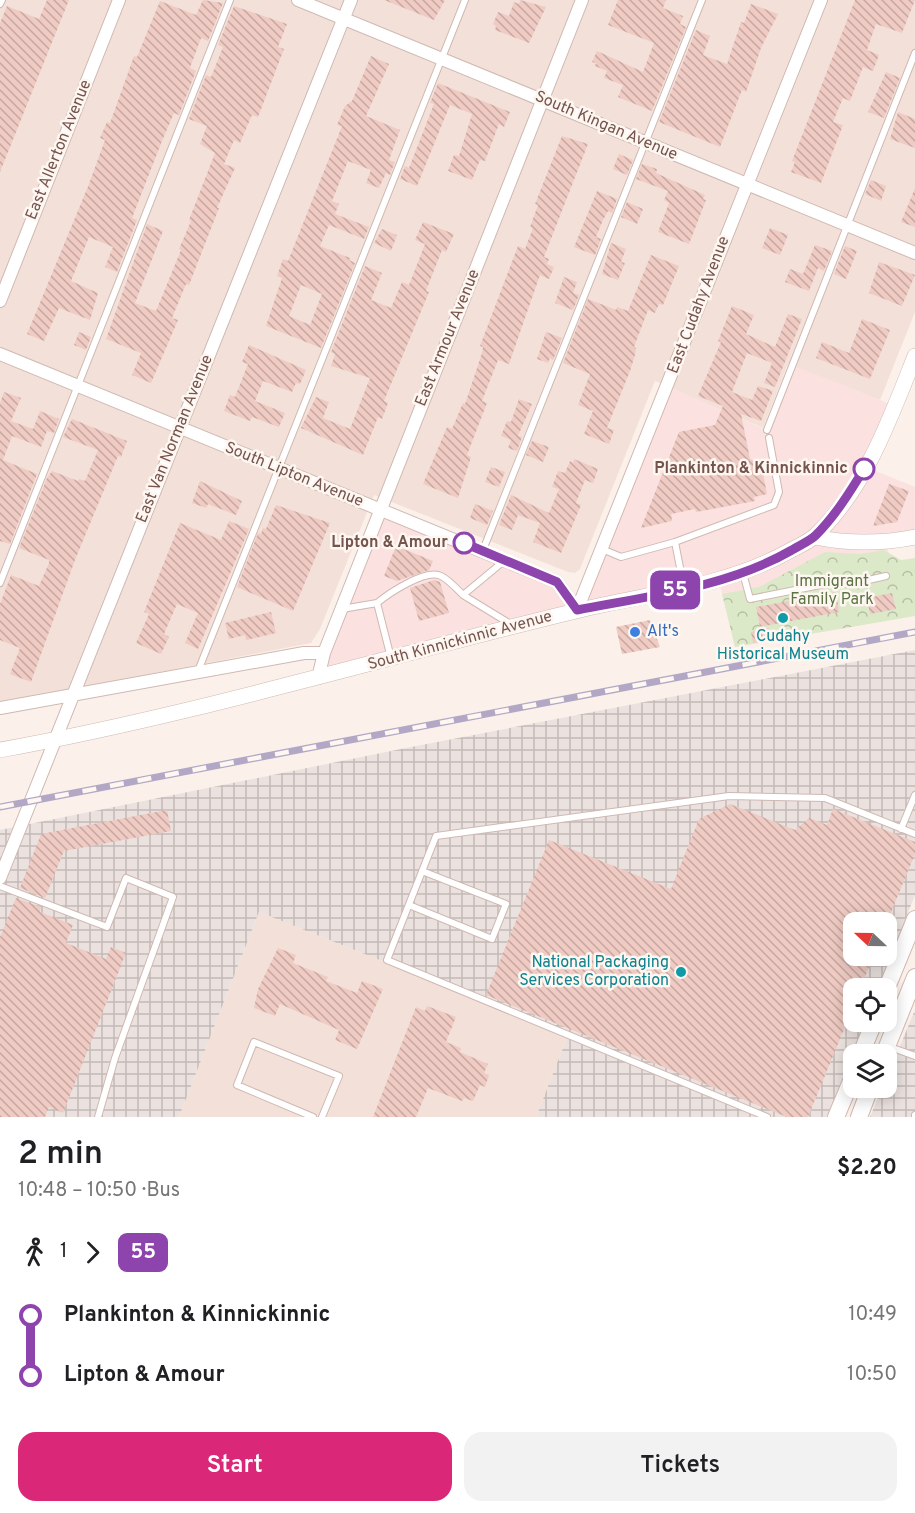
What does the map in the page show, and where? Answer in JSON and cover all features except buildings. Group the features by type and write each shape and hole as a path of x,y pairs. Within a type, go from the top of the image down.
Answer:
{"main road":[{"path":"891,978 915,919"},
{"path":"887,1044 915,977"},
{"path":"836,1117 844,1098"},
{"path":"859,1117 866,1098"}],"street":[{"name":"East Allerton Avenue","path":"0,301 119,0"},
{"name":"South Kingan Avenue","path":"298,0 915,253"},
{"name":"East Van Norman Avenue","path":"1,874 351,0"},
{"name":"East Armour Avenue","path":"318,678 324,653 341,609 582,0"},
{"name":"East Cudahy Avenue","path":"577,610 821,0"},
{"name":"South Lipton Avenue","path":"0,354 557,582 577,610"},
{"path":"915,356 871,458 847,497 815,537 843,543 872,544 915,537"},
{"name":"South Kinnickinnic Avenue","path":"0,750 55,740 318,678 577,610 684,588 743,572 783,555 815,537"},
{"path":"0,708 304,653 324,653"}],"lane":[{"path":"0,4 2,0"},
{"path":"0,583 230,0"},
{"path":"198,672 465,0"},
{"path":"483,550 702,0"},
{"path":"767,430 915,53"},
{"path":"602,549 621,557 675,542 774,505 779,492 769,438"},
{"path":"675,542 684,588"},
{"path":"463,595 506,560"},
{"path":"743,572 750,599 830,583 851,584 886,576"},
{"path":"341,609 377,603 395,588 433,574 441,575 463,595 515,626"},
{"path":"377,603 392,659"},
{"path":"901,829 915,795"},
{"path":"767,1117 387,960 436,837 729,796 825,798 915,834"},
{"path":"409,905 492,939 506,904 422,871"},
{"path":"0,886 107,927 126,878 173,897 115,1058 98,1117"},
{"path":"313,1117 237,1085 255,1041 339,1076 322,1117"},
{"path":"897,1052 915,1056"}],"shaded area":[{"path":"0,0 915,0 915,312 880,400 788,364 763,428 655,381 580,569 575,573 374,495 320,629 311,643 0,703"},
{"path":"792,365 895,406 866,467 915,487 915,537 886,542 902,618 735,647 719,580 318,678 381,510 557,582 577,610 668,386 766,430"},
{"path":"915,650 915,895 897,940 897,912 843,912 843,966 887,966 882,978 843,978 843,1032 861,1032 856,1044 843,1044 843,1077 827,1117 536,1117 568,1035 259,912 179,1117 0,1117 0,830 406,748"},
{"path":"259,912 568,1035 536,1117 179,1117"},
{"path":"915,1010 915,1117 870,1117 878,1098 897,1098 897,1053"}],"green space":[{"name":"Immigrant Family Park","path":"884,550 901,560 915,558 915,616 735,647 722,594 759,587 825,552 860,554"}],"railway":[{"path":"0,807 915,632"}],"bus line":[{"name":"55","path":"464,543 557,582 577,610 701,585 751,570 783,555 815,537 847,497 864,469"}],"place":[{"name":"Plankinton & Kinnickinnic","path":"864,469"},
{"name":"Lipton & Amour","path":"464,543"},
{"name":"Cudahy Historical Museum","path":"783,618"},
{"name":"Alt's","path":"635,632"},
{"name":"National Packaging Services Corporation","path":"681,972"}]}
